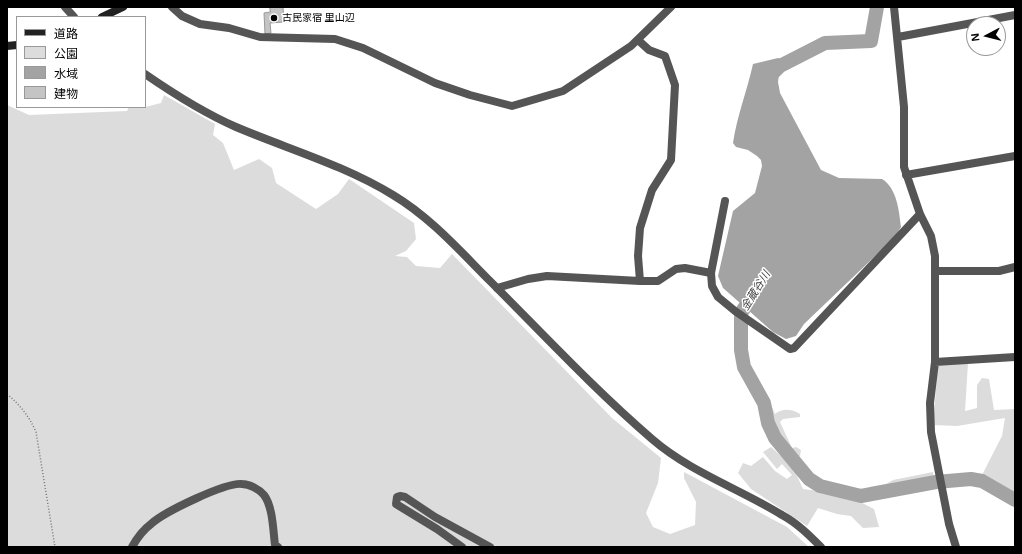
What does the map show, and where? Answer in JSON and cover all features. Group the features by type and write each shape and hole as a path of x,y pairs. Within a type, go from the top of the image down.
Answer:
{"main road":[{"path":"104,16 123,7"}],"street":[{"path":"65,7 73,16"},
{"path":"172,7 182,16 200,24 228,28 260,37 335,38 363,48 435,83 470,95 512,106 563,91 638,40 671,7"},
{"path":"894,7 904,107 904,167 920,214 931,236 935,256 935,362 930,418 933,445 949,524 956,547"},
{"path":"898,37 1015,15"},
{"path":"638,40 649,50 665,56 675,85 671,160 652,190 640,228 638,256 640,281"},
{"path":"146,75 192,104 234,126 352,173 394,195 424,218 497,288 601,393 654,441 694,467 783,515 803,530 821,547"},
{"path":"906,175 1015,156"},
{"path":"725,201 711,273 712,286 718,297 735,311 790,349 794,348 920,214"},
{"path":"935,271 999,271 1015,267"},
{"path":"497,288 528,279 547,276 658,281 676,269 685,268 711,273"},
{"path":"935,362 1015,357"},
{"path":"132,547 136,539 152,523 170,510 195,499 241,483 252,486 264,494 269,508 275,545 278,547"},
{"path":"462,547 437,528 396,504 396,497 405,497 435,517 490,547"}],"path":[{"path":"7,394 17,403 31,420 36,432 55,547"}],"green space":[{"path":"164,95 215,124 213,135 223,143 234,170 259,159 272,168 276,183 316,209 338,194 349,179 414,223 416,239 406,251 395,256 407,257 416,266 440,268 452,254 612,418 661,458 658,483 646,513 653,527 670,534 695,525 696,502 684,478 684,472 787,527 809,547 7,547 7,105 29,115 127,111 128,108 146,108 161,103"},
{"path":"968,363 965,411 977,408 977,385 982,378 989,379 994,410 1015,409 1015,497 981,477 1002,436 1005,418 957,426 933,425 938,364"},
{"path":"762,392 768,397 775,414 788,410 800,414 800,417 783,419 780,422 792,448 796,447 801,450 800,456 796,459 777,436"},
{"path":"771,447 793,467 803,489 834,492 874,509 879,527 863,528 851,516 837,514 818,508 807,526 751,489 738,473 743,463 751,466 763,457 775,471 787,479 792,475 782,464 777,469 763,452"},
{"path":"933,472 934,479 870,492 869,487 886,484 893,480"}],"water":[{"path":"778,58 781,59 778,82 780,93 821,170 839,178 882,179 891,188 894,194 898,207 901,227 894,238 804,324 796,336 786,339 773,332 723,288 718,276 733,211 755,193 762,166 761,160 757,156 748,150 736,147 733,143 753,64"}],"building":[{"name":"古民家宿 里山辺","path":"270,7 283,7 284,22 270,23 271,33 265,34 264,13 270,12"}],"waterway":[{"name":"金蔵谷川","path":"767,79 780,66 825,43 871,41 877,7"},
{"name":"金蔵谷川","path":"755,292 741,313 741,350 744,367 764,403 768,423 775,438 809,479 820,486 861,496 936,482 971,479 982,481 1015,500"}],"place":[{"name":"古民家宿 里山辺","path":"274,18"}]}
